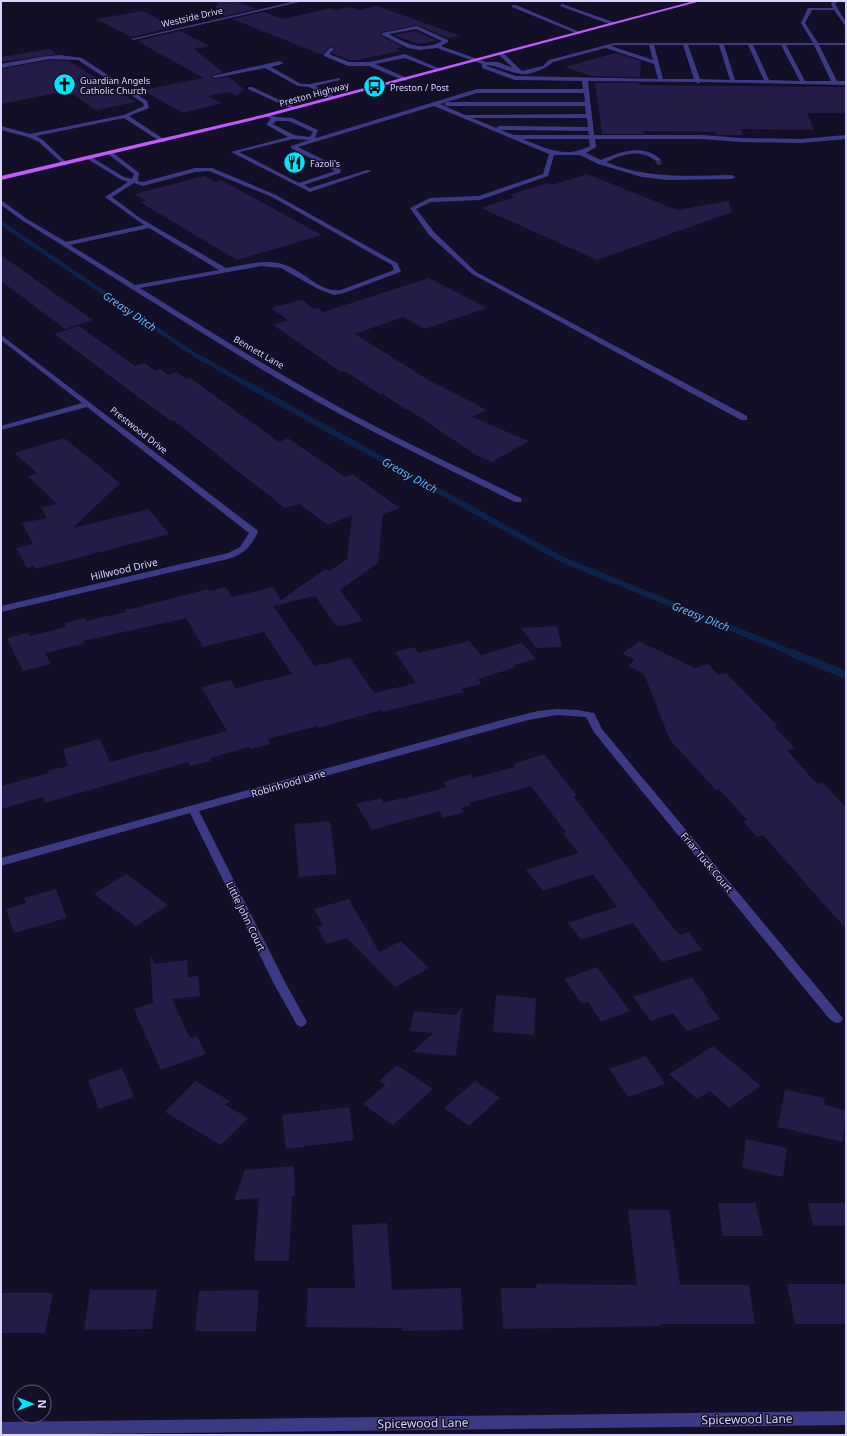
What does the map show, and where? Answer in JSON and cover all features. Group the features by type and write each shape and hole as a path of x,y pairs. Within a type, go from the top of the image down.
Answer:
{"main road":[{"name":"Preston Highway","path":"1,178 163,141 335,98 699,1"}],"street":[{"name":"Westside Drive","path":"133,39 302,1"},
{"path":"562,5 614,24"},
{"path":"514,6 580,33"},
{"path":"835,83 816,44 803,23 810,9 836,6 839,15 846,25"},
{"path":"839,15 846,15"},
{"path":"436,46 446,41 417,28 384,34 410,47 419,48 436,46 485,63 498,64 521,73 529,79"},
{"path":"521,73 545,67 551,61 614,44 846,44"},
{"path":"651,44 662,81"},
{"path":"685,44 698,82"},
{"path":"721,44 733,82"},
{"path":"750,44 767,82"},
{"path":"783,44 804,83"},
{"path":"605,46 657,63"},
{"path":"331,49 326,56 348,64 370,64 405,56 440,70"},
{"path":"501,54 521,73"},
{"path":"1,66 45,58 70,57 80,59 145,102 147,107 125,116 30,136"},
{"path":"215,76 280,63"},
{"path":"485,63 484,67 515,78 529,79 846,83"},
{"path":"370,64 404,79"},
{"path":"266,66 300,85 310,86 338,79"},
{"path":"435,104 552,153 581,153 594,147 585,80"},
{"path":"310,86 335,98"},
{"path":"250,88 294,108"},
{"path":"299,184 338,172 338,170 334,167 293,148 314,139 477,91 586,91"},
{"path":"435,104 588,104"},
{"path":"267,115 275,119 290,119 316,131 314,139"},
{"path":"125,116 163,141"},
{"path":"462,116 589,116"},
{"path":"275,119 269,124 293,136 314,139"},
{"path":"1,128 30,136 41,141 65,164"},
{"path":"493,128 591,129"},
{"path":"293,136 234,152 310,190 369,171"},
{"path":"513,136 702,137 742,140 793,141 846,137"},
{"path":"600,163 624,152 642,152 654,155 658,160"},
{"path":"110,153 137,174 135,180 108,197 150,226 226,270"},
{"path":"552,153 546,175 480,198 430,200 413,208 417,218 458,259 474,272 744,418"},
{"path":"581,153 600,163 631,173 732,177"},
{"path":"89,158 122,178 135,180 143,184 195,170 210,169 274,196 395,264 398,271 342,292 334,293 320,288 283,266 261,264 134,287"},
{"name":"Bennett Lane","path":"1,202 25,220 66,244 231,348 331,406 371,428 518,500"},
{"path":"66,244 150,226"},
{"name":"Prestwood Drive","path":"1,337 254,532 249,544"},
{"path":"1,428 88,404"},
{"name":"Hillwood Drive","path":"1,609 225,558 238,553 249,544"},
{"name":"Robinhood Lane","path":"1,862 506,722 550,711 576,712"},
{"name":"Friar Tuck Court","path":"576,712 590,715 598,730 622,760 795,967 831,1013 838,1019"},
{"name":"Little John Court","path":"193,809 280,984 301,1022"},
{"name":"Spicewood Lane","path":"1,1429 846,1418"}],"building":[{"path":"218,1 235,1 256,9 225,16 214,12"},
{"path":"377,6 461,36 448,38 417,25 382,32 381,36 403,47 395,49 400,51 358,60 349,60 332,53 335,49 332,46 330,46 322,55 232,19 264,12 283,19 331,8 336,10 349,7 359,10"},
{"path":"143,11 174,27 131,37 96,19"},
{"path":"180,31 209,46 194,49 223,72 212,75 211,77 215,79 229,77 244,89 237,96 229,92 208,96 222,103 183,113 142,90 204,78 137,41"},
{"path":"416,31 437,41 418,44 393,35"},
{"path":"49,49 57,54 1,62 1,57"},
{"path":"615,53 641,61 640,77 591,76 565,67"},
{"name":"Guardian Angels Catholic Church","path":"50,60 69,61 136,102 96,110 68,91 1,104 1,69"},
{"path":"595,83 639,83 639,85 846,87 846,113 807,113 814,130 741,129 743,135 717,135 716,132 643,131 644,134 602,134"},
{"path":"587,174 677,210 729,201 732,212 597,260 481,208 515,197 510,195 547,183 552,185"},
{"path":"204,176 216,182 221,180 322,235 237,260 140,202 146,201 134,194"},
{"path":"1,255 93,320 65,329 1,281"},
{"path":"429,278 487,308 425,329 403,317 355,334 427,379 487,410 472,417 529,441 492,462 474,454 408,409 406,410 383,394 381,395 345,371 341,372 273,325 288,320 271,308 302,300 314,309 317,308 323,312"},
{"path":"79,326 135,366 145,363 155,371 161,369 168,375 177,372 187,379 190,378 279,442 288,438 345,477 352,474 400,508 383,514 378,563 340,590 363,621 337,627 315,596 273,606 315,666 350,658 374,693 416,683 395,652 414,647 418,653 469,641 481,655 522,643 536,659 514,665 516,667 478,679 481,684 461,689 464,692 383,712 382,710 318,728 317,726 268,739 270,744 251,749 249,747 210,758 211,761 190,766 188,762 45,803 43,797 1,809 1,786 49,773 48,771 68,766 63,749 100,739 110,762 227,731 201,687 231,680 236,688 292,674 264,632 203,647 186,618 83,641 84,644 45,653 51,664 23,671 7,638 28,633 30,636 66,627 64,623 85,618 86,621 126,612 125,609 131,609 208,589 209,591 226,587 232,597 273,587 281,600 325,569 330,571 347,559 352,515 328,525 299,504 285,508 173,420 171,421 153,408 54,334"},
{"path":"64,438 120,483 73,528 149,509 169,534 35,569 34,566 27,568 16,548 33,544 22,523 47,518 41,507 57,504 28,476 37,473 14,453"},
{"path":"557,626 562,647 536,648 521,628"},
{"path":"639,641 695,668 708,664 719,675 726,673 778,726 774,727 795,748 787,750 817,784 822,782 846,807 846,929 763,835 757,837 743,821 747,820 719,789 716,790 670,740 644,674 628,666 635,660 622,654"},
{"path":"544,754 577,796 574,797 667,920 680,935 689,932 702,950 662,962 633,923 581,940 568,923 617,907 593,874 543,891 526,870 578,853 563,833 566,832 531,786 469,803 470,805 461,808 464,812 443,818 439,811 372,830 356,804 381,798 384,803 403,799 447,787 443,782 471,774 473,778 515,767 513,764"},
{"path":"330,821 337,874 299,877 294,824"},
{"path":"126,874 168,905 136,926 94,894"},
{"path":"56,889 67,918 14,933 6,909 26,903 24,898"},
{"path":"349,899 379,952 401,941 429,968 395,987 347,938 326,944 317,927 323,925 314,909"},
{"path":"150,956 155,964 187,960 188,977 198,976 200,996 172,999 190,1038 197,1036 206,1054 161,1070 134,1009 153,1003"},
{"path":"597,967 630,1011 601,1022 588,1002 582,1004 564,979"},
{"path":"692,977 709,1000 706,1001 720,1019 687,1031 673,1013 651,1021 633,997"},
{"path":"496,995 536,998 534,1035 493,1032"},
{"path":"462,1008 456,1056 412,1052 434,1033 410,1031 414,1011 455,1015"},
{"path":"713,1046 761,1086 729,1108 710,1091 697,1099 669,1074"},
{"path":"646,1056 665,1084 628,1097 609,1069"},
{"path":"397,1065 433,1089 393,1125 363,1104 385,1085 379,1081"},
{"path":"122,1068 134,1097 99,1109 88,1080"},
{"path":"195,1081 230,1101 225,1105 248,1118 221,1145 165,1112"},
{"path":"475,1081 500,1098 469,1126 444,1108"},
{"path":"785,1090 825,1098 824,1105 846,1110 843,1142 778,1127"},
{"path":"349,1107 354,1140 286,1149 282,1115"},
{"path":"746,1139 787,1148 783,1177 742,1168"},
{"path":"294,1166 295,1196 292,1196 289,1261 254,1261 259,1198 234,1200 245,1170"},
{"path":"718,1203 756,1203 763,1236 723,1236"},
{"path":"808,1203 846,1203 846,1226 813,1226"},
{"path":"628,1210 669,1210 680,1285 749,1285 755,1324 661,1324 661,1326 503,1329 501,1288 537,1288 536,1284 637,1285"},
{"path":"387,1223 392,1290 461,1288 463,1330 402,1331 402,1328 306,1327 308,1288 355,1288 352,1225"},
{"path":"787,1284 846,1284 846,1324 795,1324"},
{"path":"90,1290 157,1290 152,1329 84,1330"},
{"path":"259,1290 256,1331 195,1331 199,1291"},
{"path":"1,1293 53,1293 45,1333 1,1333"}],"waterway":[{"name":"Greasy Ditch","path":"1,223 192,353 245,383"},
{"name":"Greasy Ditch","path":"243,382 561,559 795,654"},
{"name":"Greasy Ditch","path":"792,653 846,675"}],"tunnel":[{"path":"658,160 660,166"}],"place":[{"name":"Guardian Angels Catholic Church","path":"65,85"},
{"name":"Preston / Post","path":"374,87"},
{"name":"Fazoli's","path":"295,163"}]}
